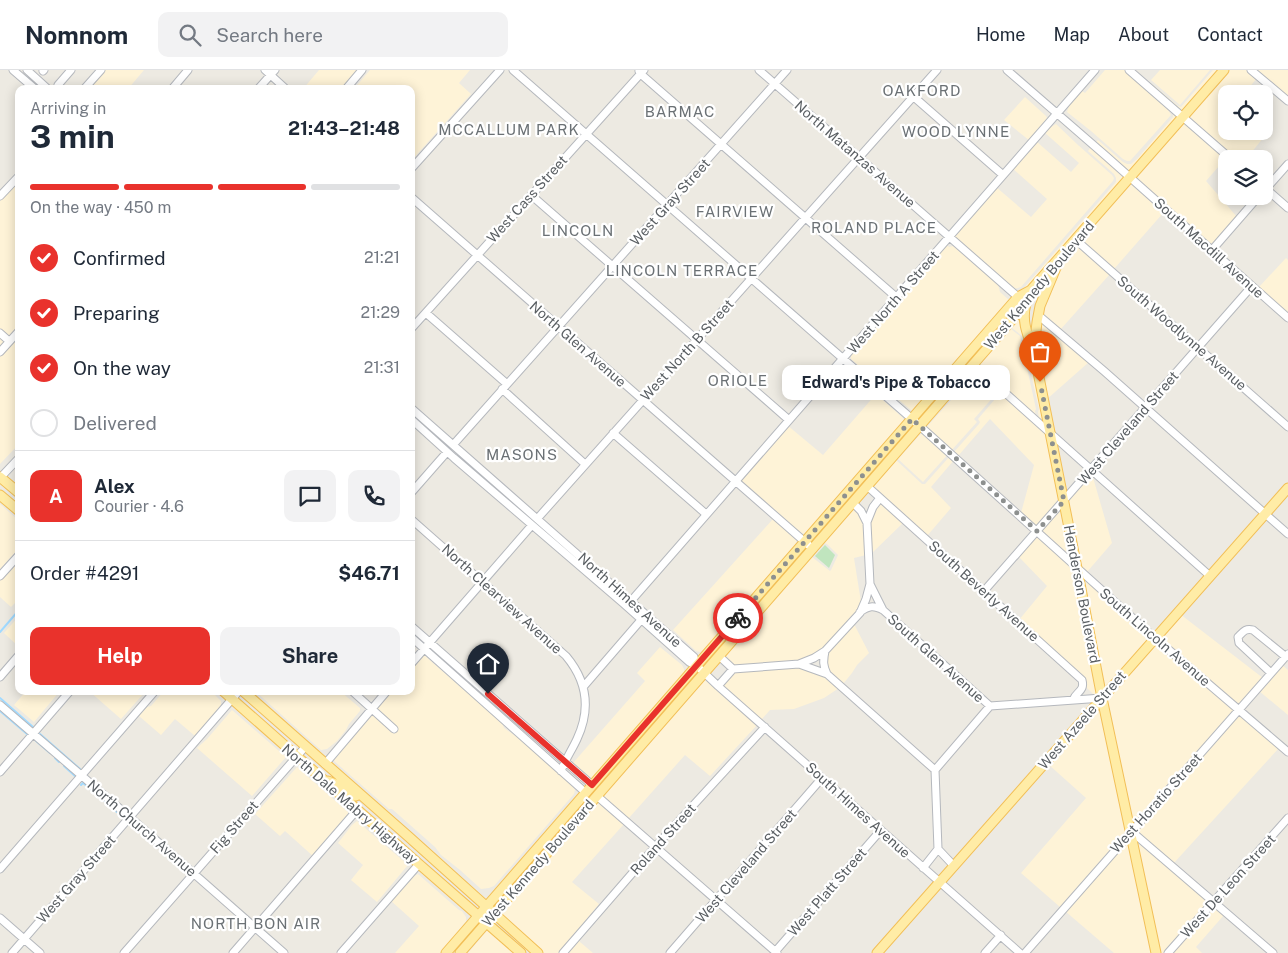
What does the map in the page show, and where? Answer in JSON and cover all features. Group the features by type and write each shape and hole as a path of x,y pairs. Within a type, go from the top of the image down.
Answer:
{"main road":[{"name":"West Kennedy Boulevard","path":"460,953 1011,321 1031,290 1224,70"},
{"name":"Henderson Boulevard","path":"1034,352 1040,306 1060,257"},
{"path":"1018,297 1031,290"},
{"name":"Henderson Boulevard","path":"1031,290 1026,301 1024,317 1026,330 1034,352 1102,698 1156,953"},
{"name":"West Kennedy Boulevard","path":"446,953 1018,297"},
{"path":"0,477 15,490"},
{"name":"West Azeele Street","path":"877,953 1288,488"},
{"path":"0,495 15,508"},
{"name":"North Dale Mabry Highway","path":"228,695 521,953"},
{"name":"North Dale Mabry Highway","path":"248,695 538,953"},
{"path":"597,796 599,785 621,760 624,749"},
{"path":"321,778 340,786 353,796 359,794"},
{"path":"563,835 566,824 587,800 592,785"}],"street":[{"path":"13,70 30,85"},
{"path":"27,70 44,85"},
{"path":"58,85 71,70"},
{"path":"87,85 100,70"},
{"path":"175,85 188,70"},
{"path":"349,85 362,70"},
{"path":"415,165 500,70"},
{"name":"South Lincoln Avenue","path":"513,70 843,358 1156,638 1288,752"},
{"name":"North Matanzas Avenue","path":"759,70 1018,297"},
{"name":"West Gray Street","path":"453,445 787,70"},
{"name":"West North B Street","path":"537,519 937,70"},
{"name":"South Macdill Avenue","path":"1007,70 1288,318"},
{"name":"West North A Street","path":"631,601 1094,70"},
{"path":"1129,70 1221,150"},
{"path":"1252,70 1288,102"},
{"path":"641,71 642,76 896,297"},
{"name":"West Cass Street","path":"415,325 641,71"},
{"path":"261,85 270,72 282,85"},
{"path":"27,82 33,85"},
{"path":"914,97 1003,175"},
{"path":"1273,180 1288,164"},
{"path":"0,196 15,180"},
{"path":"531,195 789,420"},
{"path":"1273,196 1288,208"},
{"name":"North Glen Avenue","path":"415,202 813,549"},
{"path":"1212,250 1252,205"},
{"name":"South Woodlynne Avenue","path":"1076,240 1288,427"},
{"name":"West Cleveland Street","path":"984,591 1252,286"},
{"path":"426,313 585,464"},
{"path":"1038,315 1288,534"},
{"path":"0,333 9,342"},
{"path":"0,352 15,335"},
{"path":"973,364 1210,576"},
{"name":"North Himes Avenue","path":"415,412 694,657 696,665"},
{"path":"415,420 443,442 453,445"},
{"name":"North Himes Avenue","path":"415,421 447,452 689,662 696,665"},
{"path":"613,433 706,514"},
{"path":"415,488 447,452 455,454 479,473 488,477"},
{"path":"0,477 15,462"},
{"name":"South Beverly Avenue","path":"867,486 1082,680 1082,690 1074,696 1073,700"},
{"path":"867,522 873,507 880,498"},
{"path":"852,503 861,511 867,522"},
{"name":"North Clearview Avenue","path":"415,522 566,656 573,664 584,686"},
{"name":"South Glen Avenue","path":"867,522 870,584 883,610 990,706"},
{"path":"415,659 532,525"},
{"path":"0,576 15,559"},
{"path":"718,686 733,669 799,664 825,651 860,612 870,584"},
{"path":"860,612 872,606 883,610"},
{"path":"561,771 578,738 583,721 586,697 584,686 642,620"},
{"path":"415,629 592,785"},
{"path":"1271,673 1239,643 1238,637 1248,629 1253,630 1287,656"},
{"path":"415,640 586,793"},
{"path":"825,651 823,666 828,674 935,770"},
{"path":"719,656 733,669"},
{"name":"West Horatio Street","path":"1025,953 1287,656"},
{"path":"0,677 15,660"},
{"path":"799,664 828,674"},
{"name":"South Himes Avenue","path":"696,665 1020,953"},
{"path":"467,687 473,680"},
{"path":"482,700 488,694"},
{"path":"0,772 67,695"},
{"path":"0,869 152,695"},
{"name":"West Gray Street","path":"12,953 236,695"},
{"path":"356,695 394,729"},
{"path":"325,764 384,695"},
{"path":"924,868 938,849 935,770 990,706 1102,698"},
{"name":"North Church Avenue","path":"0,705 284,953"},
{"name":"Roland Street","path":"563,953 655,847 765,727"},
{"name":"Fig Street","path":"124,953 306,746"},
{"name":"West Cleveland Street","path":"670,953 822,778"},
{"path":"597,796 775,952"},
{"path":"233,953 358,810"},
{"name":"West De Leon Street","path":"1168,953 1288,818"},
{"name":"West Platt Street","path":"775,952 881,830"},
{"path":"1131,831 1273,953"},
{"path":"938,849 954,866"},
{"path":"341,953 419,864"},
{"path":"0,918 40,953"},
{"path":"985,953 1001,935"}],"shaded area":[{"path":"105,70 144,70 131,85 92,85"},
{"path":"319,70 359,70 346,85 306,85"},
{"path":"370,70 470,70 459,83 471,94 415,157 415,85 357,85"},
{"path":"1105,70 1125,70 1165,104 1171,115 1130,161 1123,159 1067,112 1070,103 1082,91 1085,93"},
{"path":"1160,70 1210,70 1180,105 1151,80"},
{"path":"1213,70 1220,70 1182,113 1150,85 1152,84 1181,107"},
{"path":"1229,70 1247,70 1257,78 1251,85 1218,85 1218,140 1262,140 1253,150 1226,150 1187,117"},
{"path":"1256,70 1288,70 1288,98"},
{"path":"1025,97 1047,118 1044,125 1030,141 1004,120"},
{"path":"1173,113 1179,117 1129,174 1095,143 1098,140 1123,162 1131,164 1173,117"},
{"path":"1183,121 1218,151 1218,167 1206,181 1218,195 1218,205 1227,205 1237,217 1211,246 1134,178"},
{"path":"1056,124 1114,178 1021,287 1014,289 955,240 954,235 996,187 1031,217 1047,199 1012,168 1036,141 1071,172 1079,163 1044,132"},
{"path":"1091,147 1126,178 1031,286 1019,293 1016,291 1023,289 1116,182 1114,174 1088,151"},
{"path":"1130,182 1164,212 1114,269 1080,239"},
{"path":"15,185 15,448 0,464 0,201"},
{"path":"946,244 949,247 953,246 998,284 1000,292 1009,300 911,410 851,359 851,353"},
{"path":"1076,244 1110,274 1060,330 1041,314 1063,259"},
{"path":"1286,258 1288,260 1288,315 1258,288"},
{"path":"1021,312 1045,424 1039,418 1039,409 1022,336 1011,327"},
{"path":"1040,320 1089,362 1046,400 1037,352"},
{"path":"1011,329 1020,336 1036,409 1036,417 1002,387 974,419 977,422 923,482 898,459"},
{"path":"1001,392 1047,434 1061,500 1037,527 1021,513 1034,465 990,419 958,456 954,452 979,424 978,419"},
{"path":"876,394 904,421 803,535 742,484 742,478 787,425 823,455"},
{"path":"950,456 954,460 931,487 951,508 927,536 872,486 895,459 922,484 925,484"},
{"path":"1092,474 1112,543 1087,572 1080,566 1067,502"},
{"path":"881,502 903,523 872,553 870,523 876,508"},
{"path":"0,504 15,517 15,552 0,569"},
{"path":"853,507 864,522 866,555 854,558 861,602 857,610 824,648 812,656 798,661 734,666 723,656","holes":["824,543 838,555 830,571 812,557"]},
{"path":"1062,507 1073,560 1041,531"},
{"path":"773,519 793,535 797,540 795,545 706,648 700,652 696,651 673,630"},
{"path":"1038,535 1074,569 1098,696 1095,696 1086,687 1085,680 1019,620 1047,586 1019,557"},
{"path":"805,546 809,549 704,669 700,666"},
{"path":"15,563 15,603 11,607 0,597 0,580"},
{"path":"1082,575 1151,638 1104,692"},
{"path":"1180,614 1263,678 1238,706 1160,638"},
{"path":"15,621 15,643 4,633"},
{"path":"854,624 869,653 843,684 830,672 826,666 826,660 828,653"},
{"path":"1156,642 1234,710 1132,825 1105,699"},
{"path":"660,647 682,665 684,673 590,779 573,763 645,681 637,673"},
{"path":"422,656 425,656 502,723 504,728 521,740 573,786 575,790 574,794 494,886 489,888 481,889 392,809 389,809 334,761 346,742 387,695 415,695 415,664"},
{"path":"1282,665 1288,670 1288,715 1259,691"},
{"path":"797,667 825,676 839,688 824,698 794,709 770,710 761,720 722,686 735,672"},
{"path":"697,670 700,673 598,790 596,786"},
{"path":"705,677 758,724 710,776 685,755 628,819 601,796"},
{"path":"23,695 57,695 34,722 14,705"},
{"path":"94,695 142,695 121,719"},
{"path":"161,695 215,695 221,701 219,710 195,736 175,719 161,735 139,716 147,707 151,706"},
{"path":"259,695 345,695 360,708 360,711 337,741 327,749 321,750"},
{"path":"1100,705 1128,830 1060,907 1021,873 1086,798 1048,764"},
{"path":"232,710 286,757 252,796 197,748"},
{"path":"1239,714 1279,748 1173,864 1135,831"},
{"path":"297,767 348,812 348,816 314,857 285,831 280,836 255,814"},
{"path":"587,796 592,797 497,906 495,902"},
{"path":"598,800 624,824 572,882 599,904 559,953 541,953 500,916 503,912 502,910"},
{"path":"357,821 408,865 377,902 351,880 363,865 338,843"},
{"path":"1129,838 1153,953 1114,953 1065,911"},
{"path":"1135,839 1210,902 1163,953 1159,953"},
{"path":"418,874 462,911 466,921 440,953 395,953 419,926 390,900 406,882"},
{"path":"1214,906 1224,915 1196,947 1202,953 1172,953"},
{"path":"489,928 517,953 468,953"},
{"path":"579,939 580,942 593,953 567,953"}],"green space":[{"path":"825,545 835,555 829,568 815,556"}],"waterway":[{"path":"0,632 15,615"},
{"path":"0,698 33,727"},
{"path":"0,711 27,734"},
{"path":"40,734 80,769"},
{"path":"35,740 50,753"},
{"path":"55,758 59,762"},
{"path":"64,766 75,776"},
{"path":"81,785 83,783 93,791"},
{"path":"99,796 108,804"},
{"path":"110,806 117,812"}],"way so far":[{"path":"738,618 912,419 1037,531 1064,501 1040,382"}],"place":[{"name":"Edward's Pipe & Tobacco","path":"1040,382"}],"district":[{"name":"OAKFORD","path":"922,91"},
{"name":"BARMAC","path":"680,112"},
{"name":"MCCALLUM PARK","path":"509,130"},
{"name":"WOOD LYNNE","path":"956,132"},
{"name":"FAIRVIEW","path":"735,212"},
{"name":"ROLAND PLACE","path":"874,228"},
{"name":"LINCOLN","path":"578,231"},
{"name":"LINCOLN TERRACE","path":"682,271"},
{"name":"ORIOLE","path":"738,381"},
{"name":"MASONS","path":"522,455"},
{"name":"NORTH BON AIR","path":"256,924"}],"route":[{"path":"488,694 592,785 738,618"}]}
